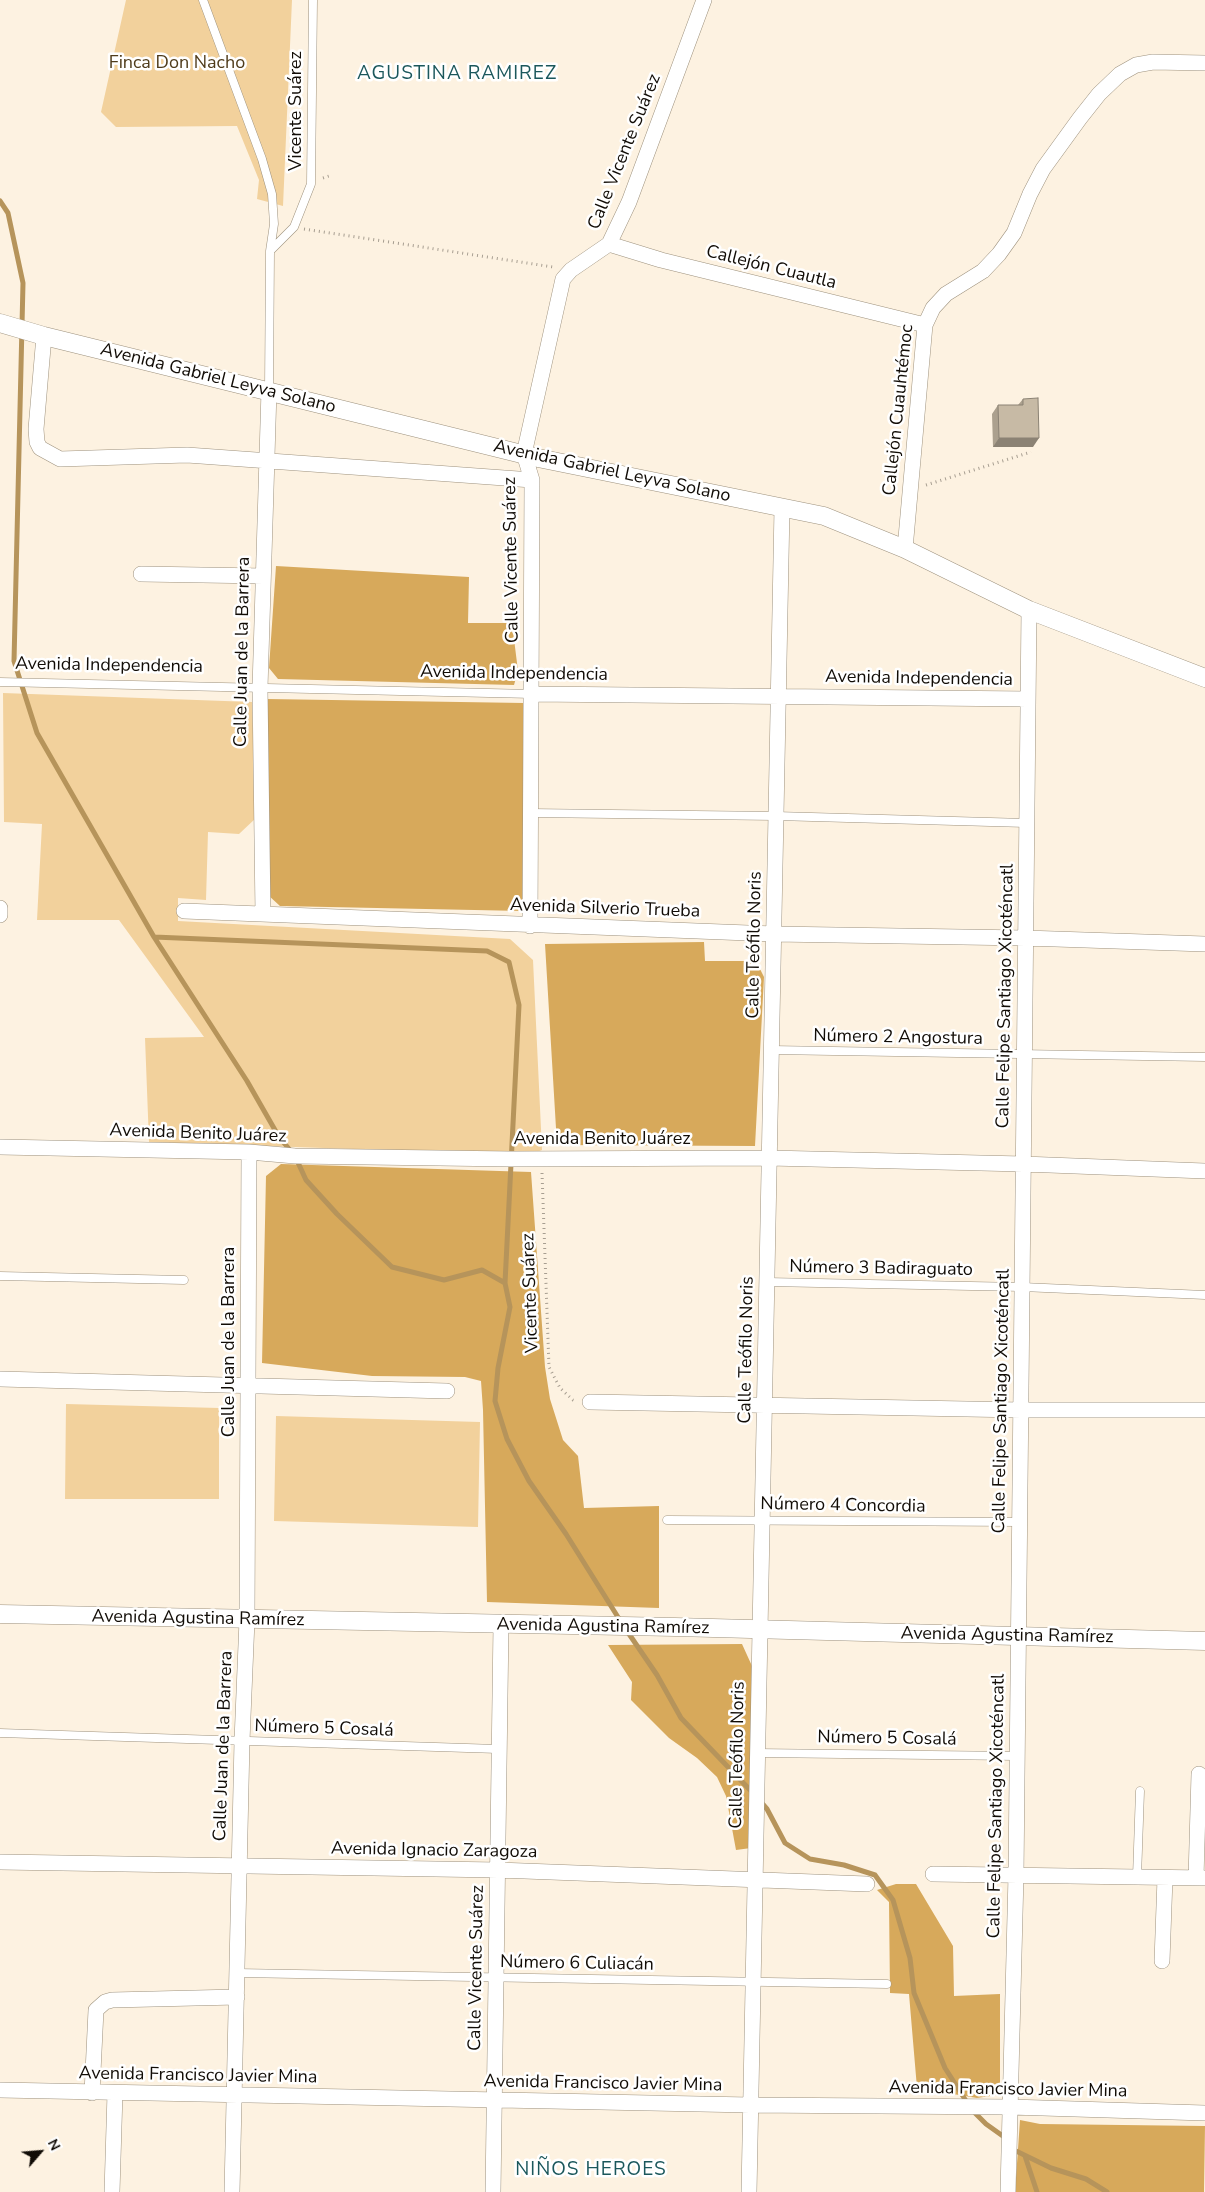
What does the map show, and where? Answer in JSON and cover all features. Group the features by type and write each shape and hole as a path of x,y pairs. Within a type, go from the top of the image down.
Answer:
{"street":[{"name":"Calle Vicente Suárez","path":"530,926 533,694 532,480 524,454 563,279 572,270 609,244 629,202 704,0"},
{"name":"Callejón Cuauhtémoc","path":"905,549 925,325 933,308 946,294 983,272 999,254 1014,233 1030,194 1043,169 1080,118 1113,80 1136,65 1153,62 1205,63"},
{"name":"Callejón Cuautla","path":"609,244 660,260 925,325"},
{"name":"Avenida Gabriel Leyva Solano","path":"0,323 524,454 824,516 905,549 1029,610 1205,678"},
{"path":"39,334 37,442 40,448 60,460 187,454 532,480"},
{"name":"Calle Juan de la Barrera","path":"263,914 260,688 269,390"},
{"name":"Calle Teófilo Noris","path":"749,2192 756,1753 782,508"},
{"path":"140,574 263,576"},
{"name":"Calle Felipe Santiago Xicoténcatl","path":"1008,2192 1016,1875 1029,610"},
{"name":"Avenida Independencia","path":"533,694 1028,699"},
{"path":"0,908 0,915"},
{"name":"Avenida Silverio Trueba","path":"184,911 530,926 774,934 1025,938 1205,944"},
{"name":"Avenida Benito Juárez","path":"0,1147 249,1152 295,1156 769,1158 1023,1164 1205,1171"},
{"name":"Calle Juan de la Barrera","path":"232,2192 242,1741 248,1620 249,1152"},
{"path":"0,1379 447,1390"},
{"path":"590,1402 1020,1410 1205,1410"},
{"name":"Avenida Agustina Ramírez","path":"0,1614 675,1628 1205,1642"},
{"name":"Calle Vicente Suárez","path":"493,2192 501,1625"},
{"path":"933,1874 1201,1878 1199,1774"},
{"name":"Avenida Ignacio Zaragoza","path":"0,1862 498,1870 867,1884"},
{"path":"1162,1961 1164,1878"},
{"path":"92,2093 96,2010 105,2002 112,2000 237,1996"},
{"name":"Avenida Francisco Javier Mina","path":"0,2090 750,2105 1010,2107 1205,2113"},
{"path":"112,2192 115,2093"}],"lane":[{"path":"203,0 262,159 272,194 274,224 270,251 269,390"},
{"name":"Vicente Suárez","path":"270,251 294,227 311,184 313,0"},
{"name":"Avenida Independencia","path":"0,682 533,694"},
{"path":"530,813 1026,822"},
{"name":"Número 2 Angostura","path":"771,1050 1205,1057"},
{"path":"0,1276 184,1280"},
{"name":"Número 3 Badiraguato","path":"767,1282 1022,1287 1205,1295"},
{"name":"Número 4 Concordia","path":"667,1520 1019,1522"},
{"name":"Número 5 Cosalá","path":"0,1733 498,1749"},
{"name":"Número 5 Cosalá","path":"756,1753 1017,1756"},
{"path":"1137,1877 1140,1791"},
{"name":"Número 6 Culiacán","path":"237,1973 887,1984"}],"path":[{"path":"294,227 572,270"},
{"path":"909,491 1031,452"},
{"name":"Vicente Suárez","path":"542,1158 548,1367 560,1388 573,1400 590,1402"}],"green space":[{"name":"Finca Don Nacho","path":"126,0 292,0 283,206 257,199 259,180 237,126 116,127 101,112"},
{"path":"3,693 252,702 256,818 239,834 208,832 206,900 178,898 178,921 510,939 533,960 542,1150 529,1155 149,1142 145,1038 204,1037 119,920 37,920 42,824 4,822"},
{"path":"66,1404 219,1408 219,1499 65,1499"},
{"path":"276,1416 480,1422 478,1527 274,1521"}],"shaded area":[{"path":"276,566 469,577 468,623 512,623 518,671 514,685 278,679 269,668"},
{"path":"267,699 524,703 523,911 280,906 268,895"},
{"path":"704,942 705,961 756,961 764,977 755,1146 557,1145 545,944"},
{"path":"281,1164 531,1172 545,1367 550,1399 563,1440 578,1456 584,1508 659,1506 659,1608 487,1602 481,1381 465,1377 372,1376 262,1363 266,1176"},
{"path":"742,1644 752,1666 751,1848 736,1850 726,1796 717,1777 697,1758 669,1738 631,1700 632,1682 608,1645"},
{"path":"896,1884 916,1884 953,1946 954,1996 1000,1994 1000,2086 997,2095 977,2098 917,2088 909,1994 890,1993 889,1902 877,1890"},
{"path":"1020,2120 1040,2124 1205,2126 1204,2192 1015,2192"}],"building":[{"path":"1038,398 1039,438 999,438 998,405 1023,405 1023,399"}],"waterway":[{"path":"0,201 8,213 23,283 14,661 37,733 154,937 247,1081 279,1137 295,1156 306,1180 337,1214 392,1267 444,1280 482,1270 505,1283 510,1307 498,1368 495,1401 507,1439 529,1481 566,1534 621,1622"},
{"path":"154,937 487,951 509,962 519,1005 505,1283"},
{"path":"627,1631 657,1675 681,1718 753,1793"},
{"path":"760,1801 767,1809 785,1843 810,1859 844,1865 875,1875 893,1900 910,1958 914,1993 945,2068 968,2104"},
{"path":"973,2111 986,2124 1007,2139"},
{"path":"1013,2148 1051,2168 1086,2179 1107,2192"},
{"path":"1025,2156 1037,2192"}],"district":[{"name":"AGUSTINA RAMIREZ","path":"457,74"},
{"name":"NIÑOS HEROES","path":"591,2170"}]}
